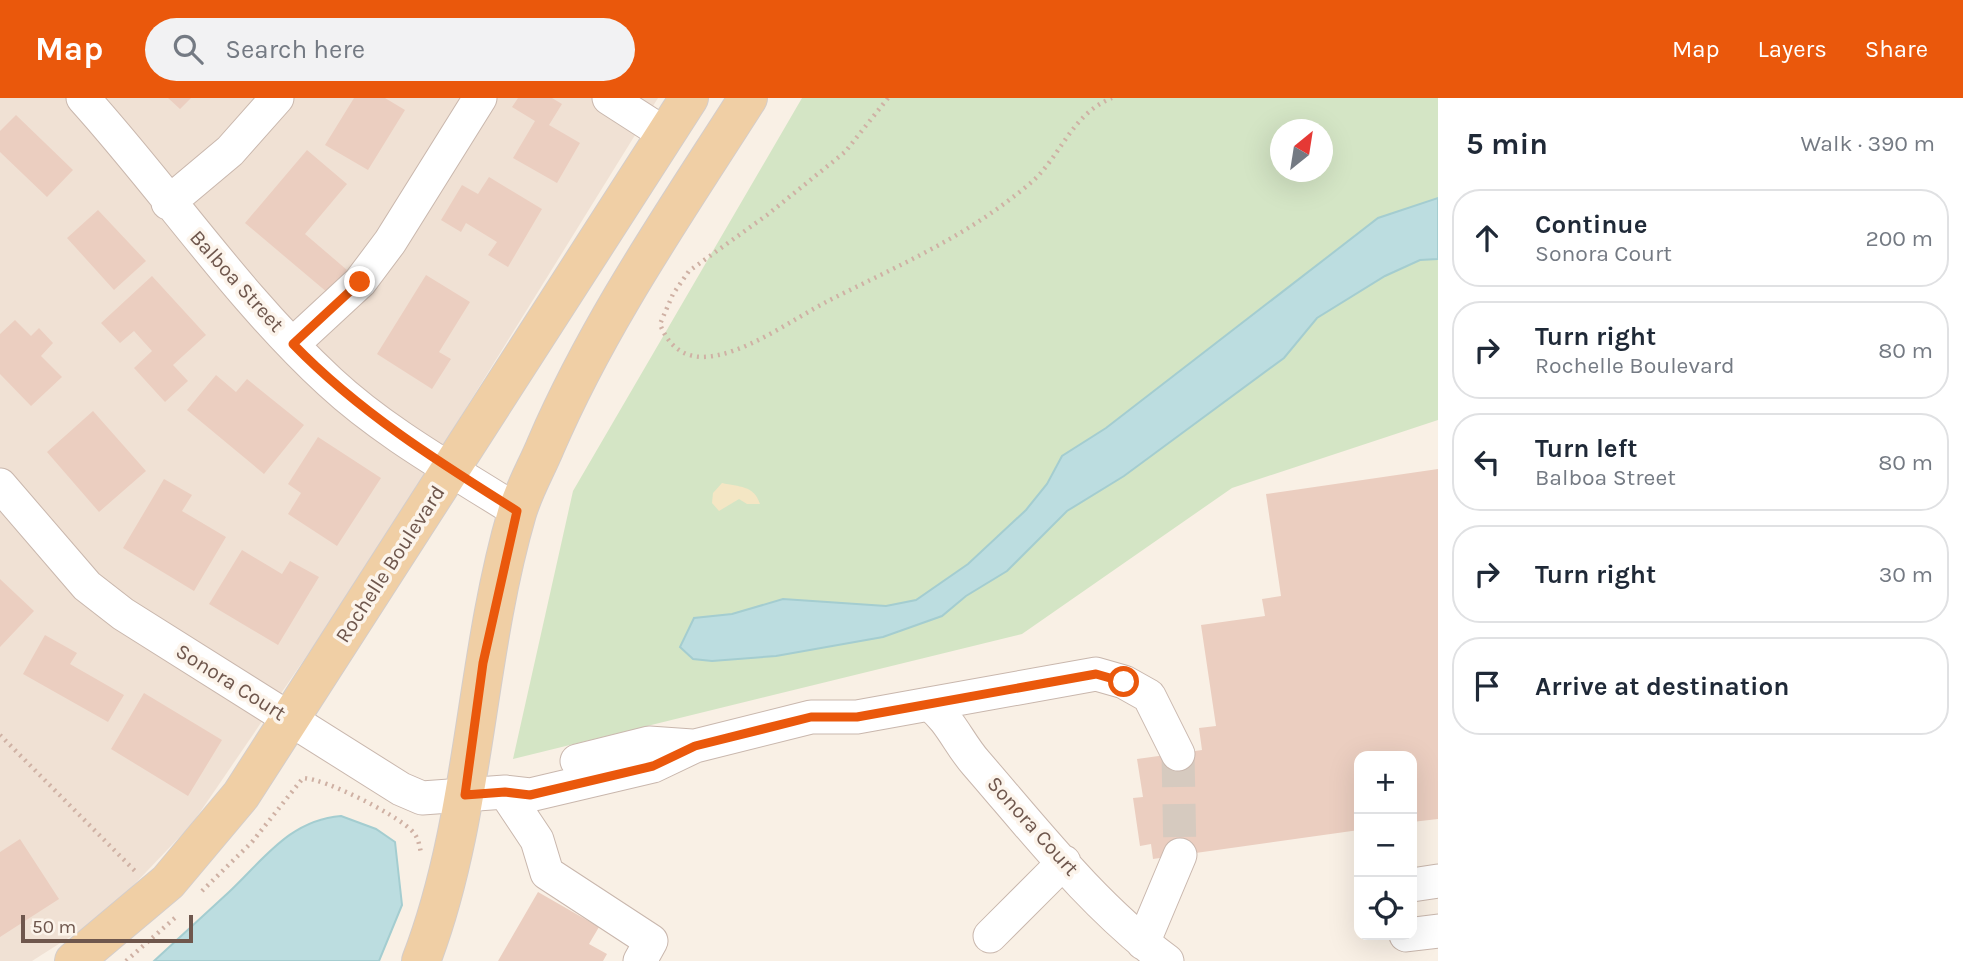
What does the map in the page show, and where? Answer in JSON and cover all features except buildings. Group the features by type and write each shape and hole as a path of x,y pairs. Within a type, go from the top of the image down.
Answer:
{"main road":[{"name":"Rochelle Boulevard","path":"74,961 168,882 241,796 689,98"},
{"path":"421,961 437,919 465,795 483,663 517,511 571,387 630,284 748,98"}],"street":[{"name":"Balboa Street","path":"83,98 122,142 236,284 330,383 391,429 517,511"},
{"path":"168,202 230,151 277,98"},
{"path":"293,344 360,282 480,98"},
{"path":"609,98 665,134"},
{"name":"Sonora Court","path":"0,485 87,586 123,614 401,789 422,797 505,792 530,795 653,766 695,746 811,717 857,717 1096,674 1124,682 1149,696 1178,754"},
{"name":"Sonora Court","path":"929,704 940,712 971,758 1064,862 1155,952"},
{"path":"505,792 537,840 547,873 651,941 640,961"},
{"name":"Sonora Court","path":"1155,952 1180,855"},
{"path":"990,936 1064,862"},
{"path":"1417,883 1438,881"},
{"path":"1417,934 1438,931"}],"path":[{"path":"888,98 845,152 767,215 690,271 673,294 660,324 666,341 687,354 702,357 744,345 959,234 1037,177 1064,138 1083,117 1098,104 1112,98"},
{"path":"0,735 140,876"},
{"path":"199,895 252,842 303,778 329,783 409,828 419,840 422,859"},
{"path":"126,961 184,910"}],"shaded area":[{"path":"0,98 658,98 372,560 192,824 106,914 32,961 0,961"}],"green space":[{"path":"802,98 1438,98 1438,420 1232,488 1022,634 513,759 573,491"}],"sand":[{"path":"722,483 750,490 760,504 747,504 739,499 719,511 712,503 713,493"}],"water":[{"path":"1438,198 1438,259 1420,260 1385,276 1317,318 1284,358 1124,476 1067,511 1007,571 966,596 942,616 883,637 776,656 712,661 693,659 680,647 694,618 732,614 783,599 886,606 916,600 968,564 1026,510 1047,484 1062,456 1106,428 1378,218"},
{"path":"341,816 376,829 395,842 402,905 379,961 154,961 279,843 307,825"}],"tunnel":[{"path":"1178,754 1180,855"}],"route":[{"path":"360,282 293,344 330,383 391,429 517,511 483,663 465,795 505,792 530,795 653,766 695,746 811,717 857,717 1096,674 1124,682"}]}
